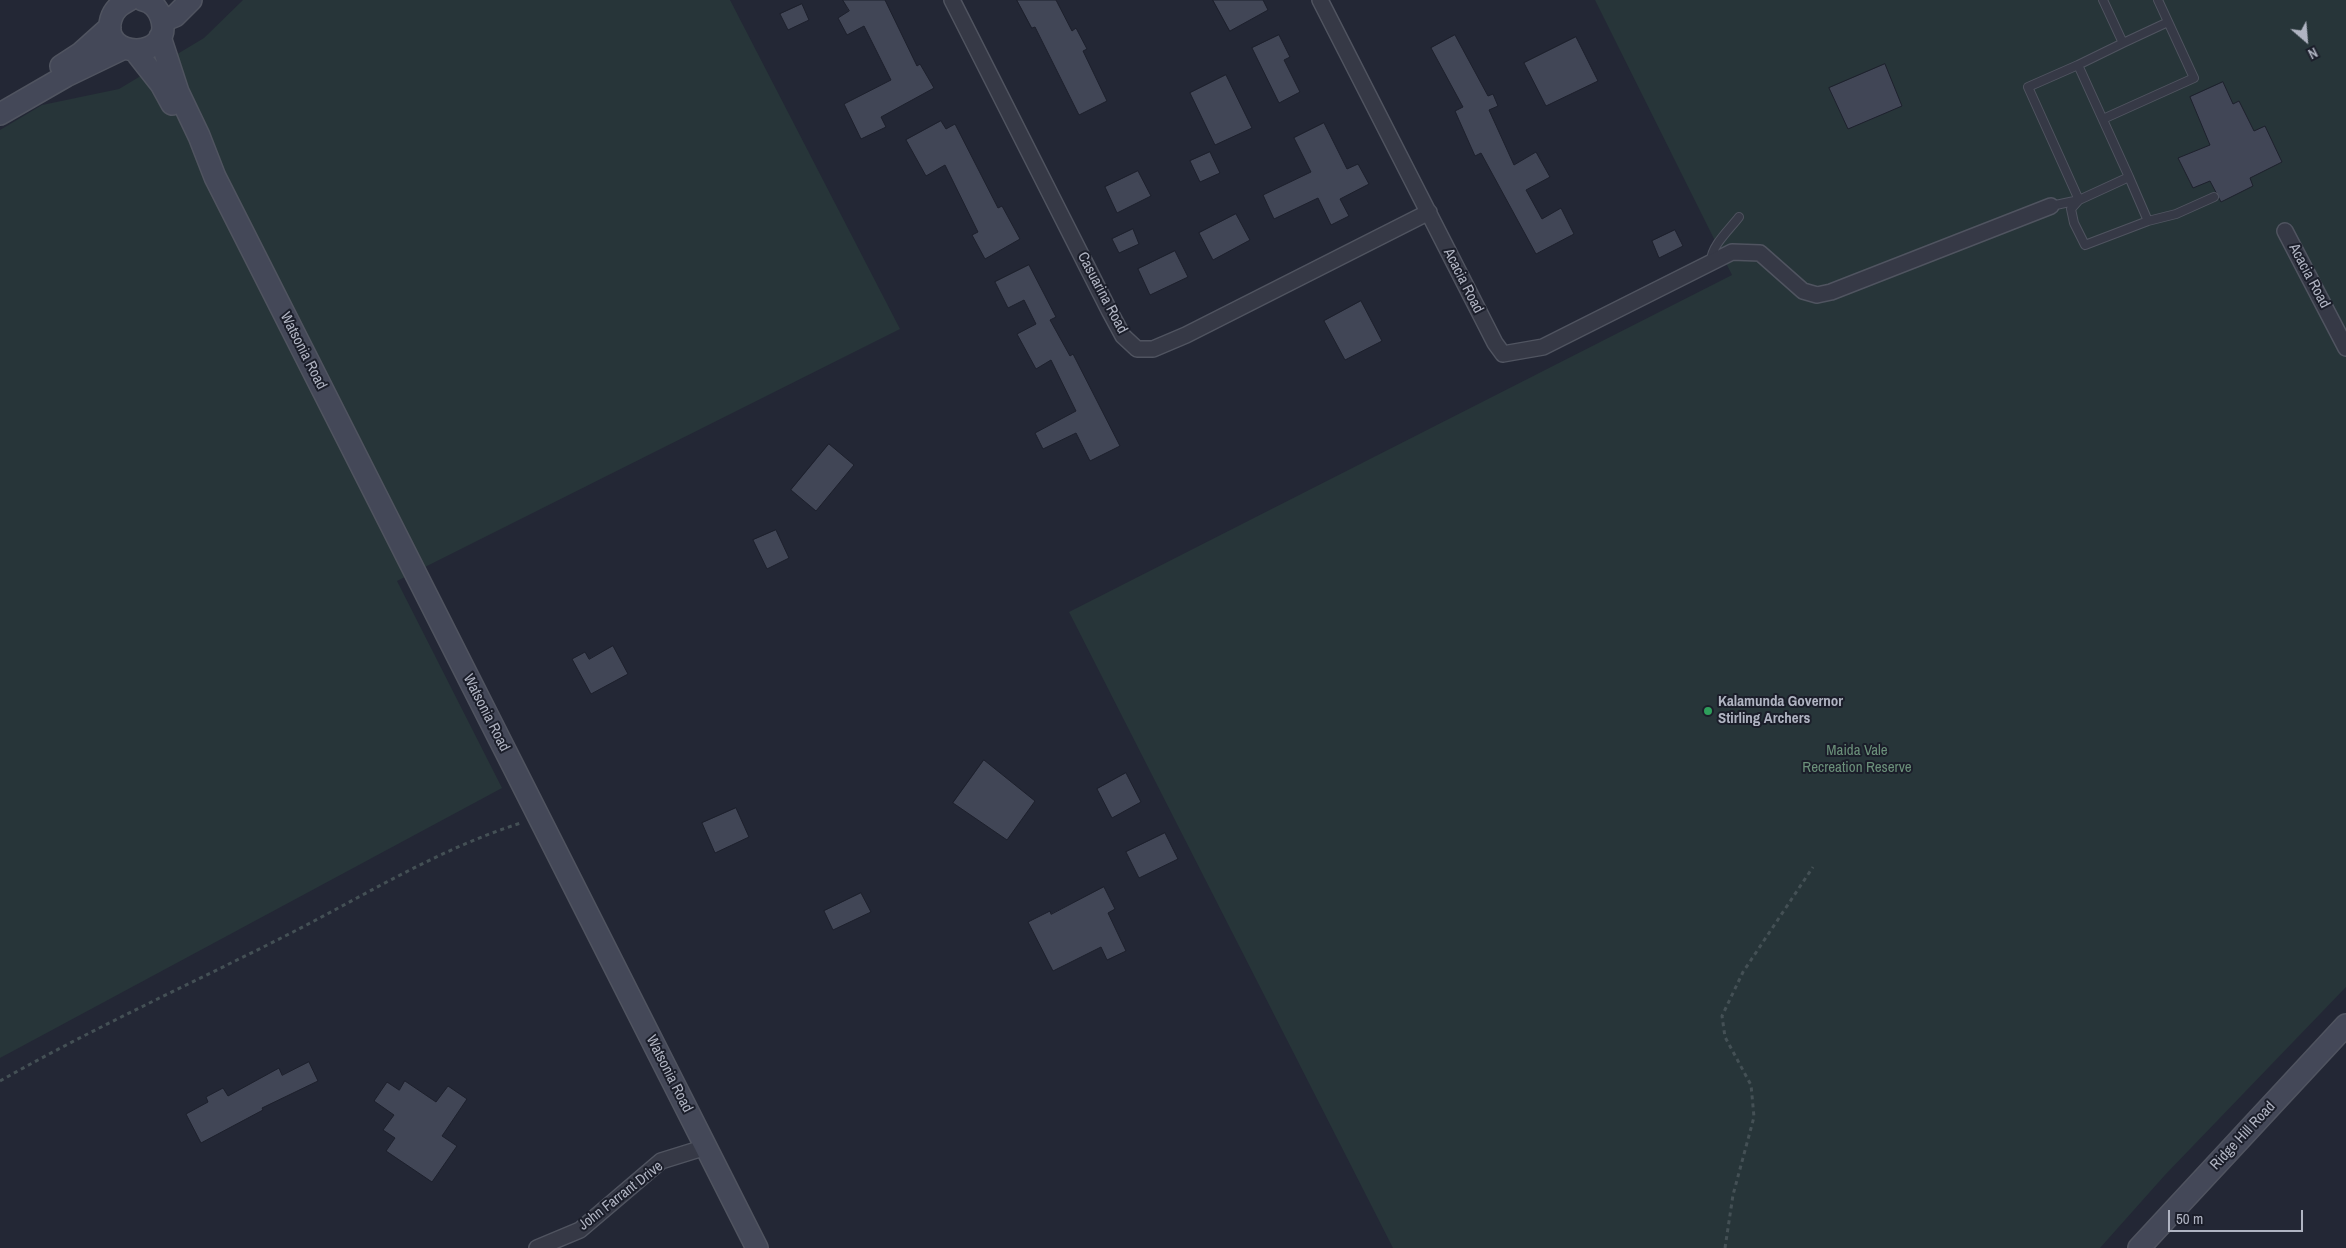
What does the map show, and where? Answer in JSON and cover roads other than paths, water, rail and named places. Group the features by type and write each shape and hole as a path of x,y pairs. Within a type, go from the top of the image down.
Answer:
{"street":[{"path":"99,0 110,24 114,40 129,50"},
{"path":"0,100 70,61 110,24 113,12 120,5 142,0 158,9 161,29"},
{"path":"0,114 66,76 129,50 149,48 161,29 191,0"},
{"name":"Casuarina Road","path":"952,0 1115,320 1124,336 1137,349 1153,349 1186,335 1429,212"},
{"name":"Acacia Road","path":"1320,0 1495,343 1503,354 1543,347 1713,262"},
{"name":"Watsonia Road","path":"161,29 178,92 200,136 215,177 757,1248"},
{"name":"Watsonia Road","path":"129,50 161,84 191,146 203,164 215,177"},
{"path":"1713,262 1732,252 1760,253 1803,291 1817,295 1832,292 2051,206"},
{"name":"Acacia Road","path":"2285,230 2346,348"},
{"name":"Ridge Hill Road","path":"2139,1248 2346,1025"},
{"name":"John Farrant Drive","path":"537,1248 580,1230 661,1161 706,1147"}],"lane":[{"path":"2103,0 2123,43"},
{"path":"2103,119 2194,78 2158,0"},
{"path":"2079,200 2028,87 2168,22"},
{"path":"2078,65 2148,221"},
{"path":"2051,206 2079,200 2129,177"},
{"path":"2079,200 2071,209 2074,223 2085,245 2148,221 2176,214 2214,197"},
{"path":"1713,262 1711,255 1715,248 1739,217"}],"place":[{"name":"Kalamunda Governor Stirling Archers","path":"1708,711"}],"park label":[{"name":"Maida Vale Recreation Reserve","path":"1857,760"}]}
